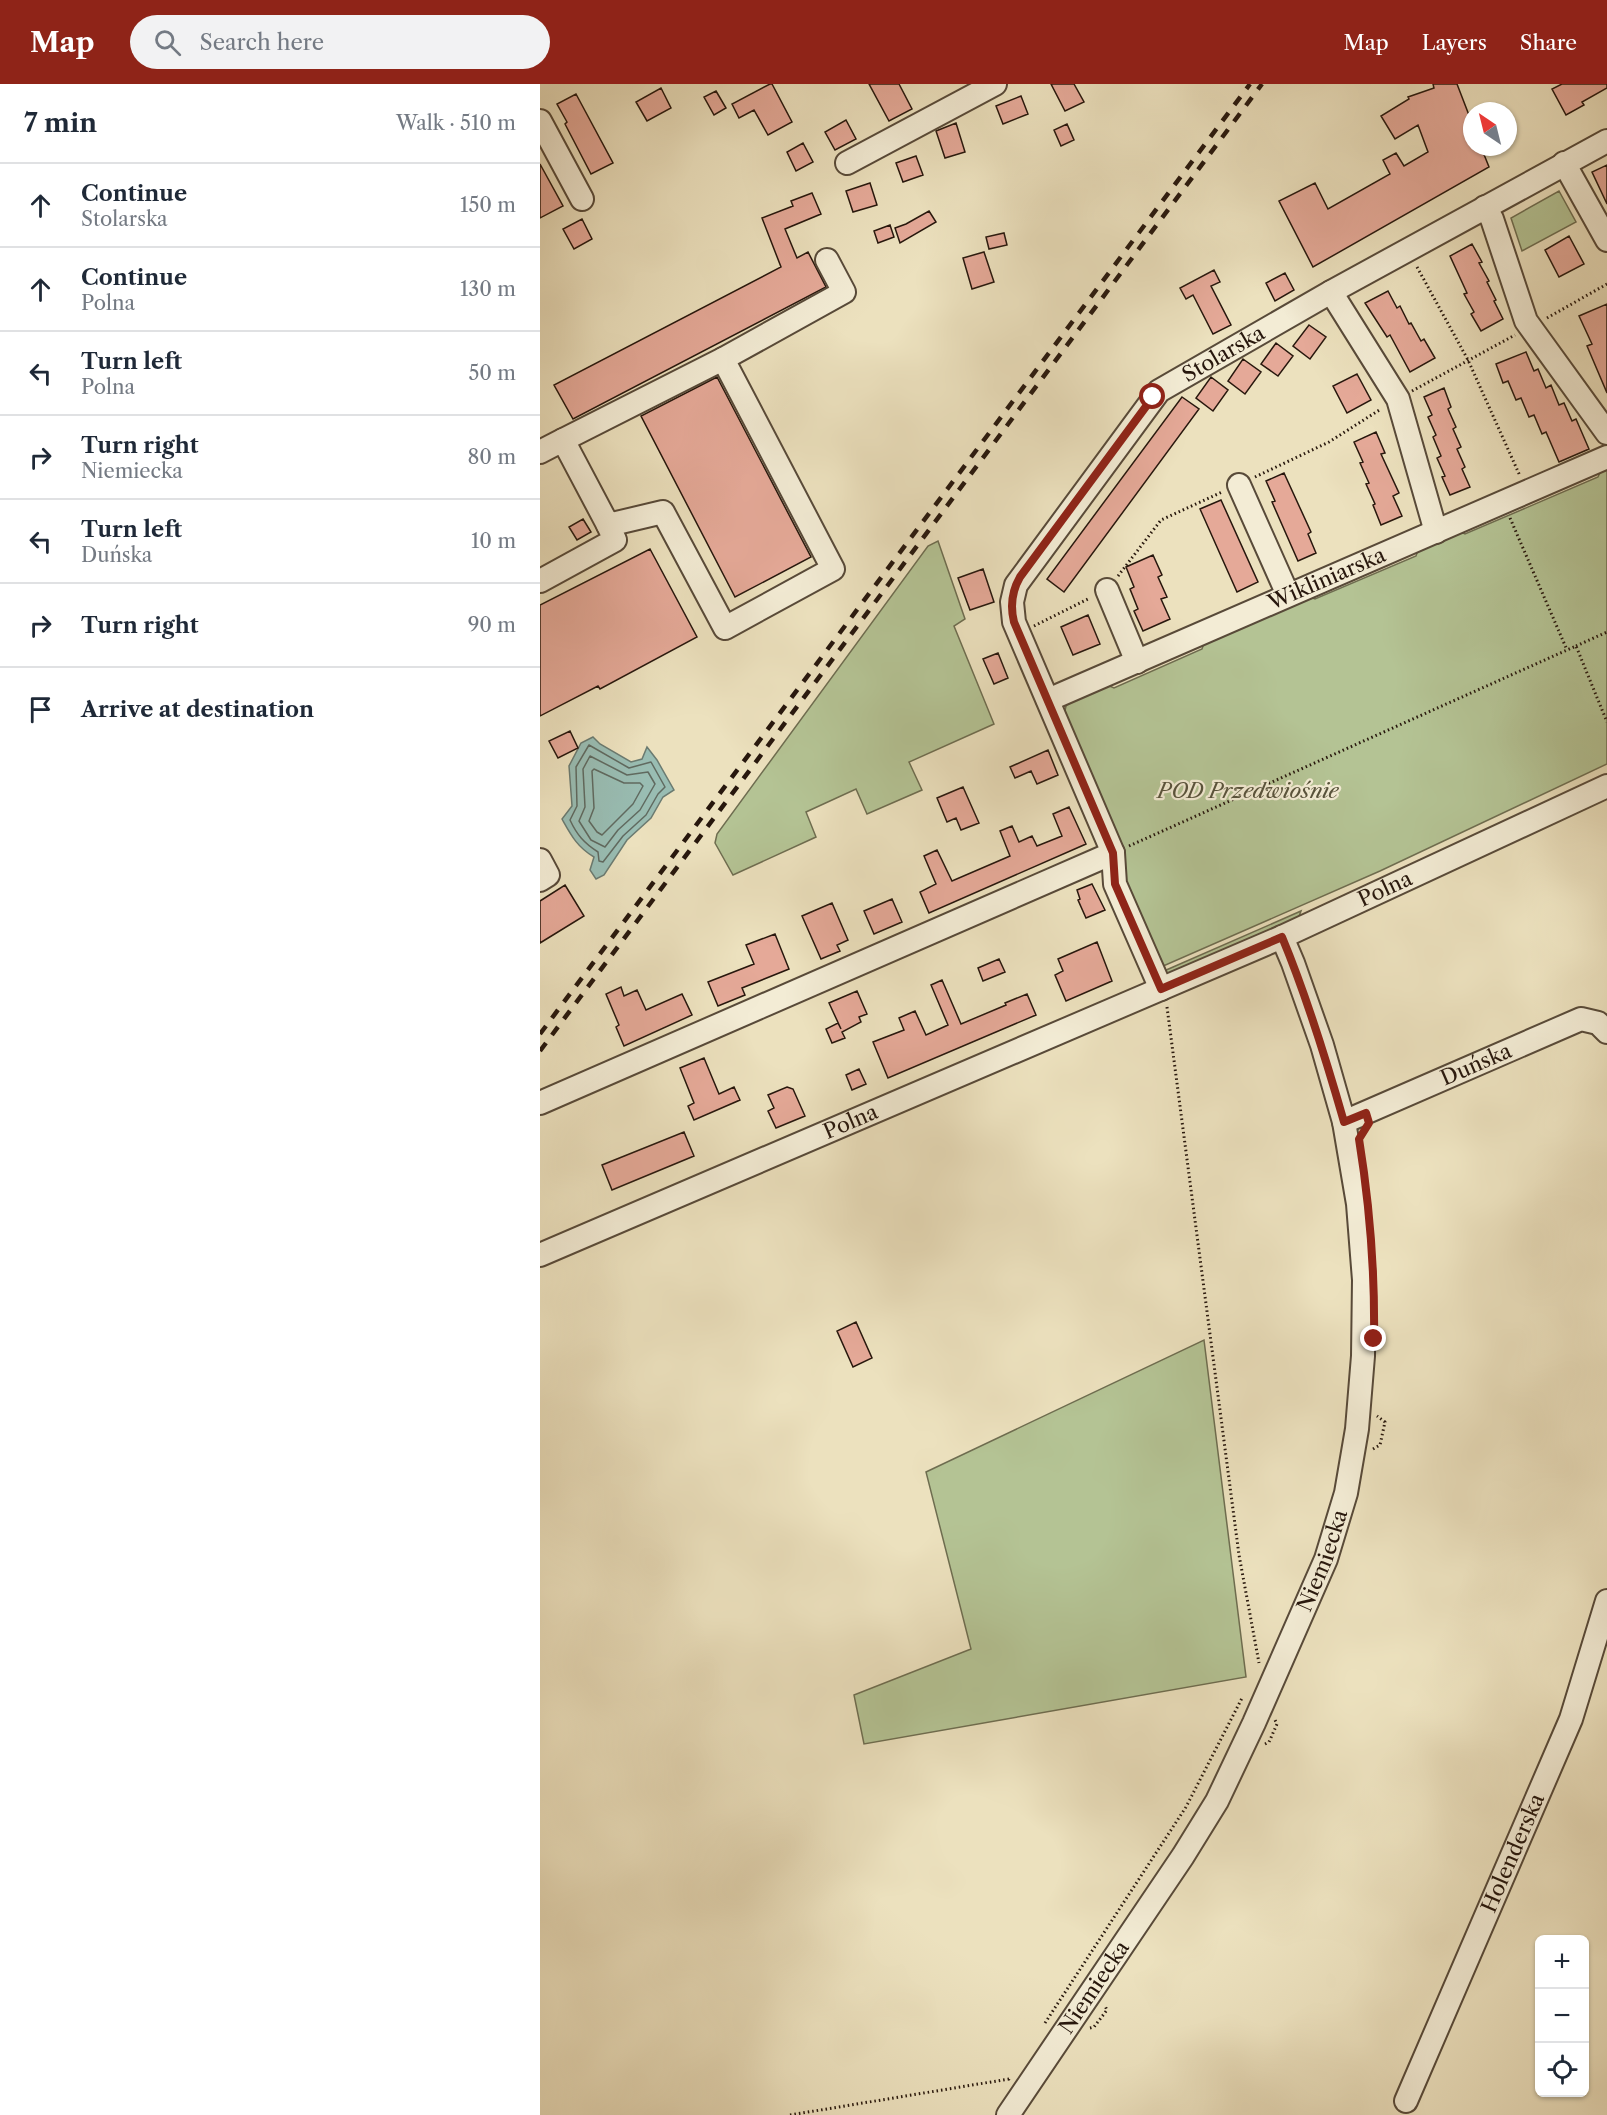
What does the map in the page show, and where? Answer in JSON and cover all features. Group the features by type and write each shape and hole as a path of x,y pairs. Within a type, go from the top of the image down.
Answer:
{"street":[{"path":"847,163 995,84"},
{"path":"540,121 582,199"},
{"name":"Stolarska","path":"1048,700 1012,612 1016,585 1153,397 1166,387 1331,292 1607,141"},
{"path":"1564,163 1607,240"},
{"path":"1485,207 1492,219 1522,311 1530,328 1607,433"},
{"path":"540,452 723,359 844,292 827,260"},
{"path":"1331,292 1398,399 1427,508 1436,532"},
{"path":"608,525 663,512 725,628 832,569 723,359"},
{"path":"540,580 615,540 563,440"},
{"name":"Wikliniarska","path":"1048,700 1607,457"},
{"path":"1239,485 1288,595"},
{"path":"1107,590 1137,662"},
{"path":"1048,700 1117,851 1115,884 1161,989"},
{"name":"Polna","path":"540,1255 1282,937 1607,786"},
{"path":"540,1103 1117,851"},
{"path":"540,860 548,875 540,880"},
{"name":"Niemiecka","path":"1008,2115 1183,1856 1217,1801 1326,1559 1346,1493 1357,1429 1363,1356 1364,1281 1358,1204 1344,1122 1322,1045 1282,937"},
{"name":"Duńska","path":"1344,1122 1581,1020 1598,1023 1607,1032"},
{"name":"Holenderska","path":"1406,2101 1571,1719 1607,1601"}],"path":[{"path":"1408,249 1467,360 1528,492"},
{"path":"1019,633 1107,590 1161,520 1329,442 1398,399 1607,284"},
{"path":"1517,535 1568,650"},
{"path":"1117,851 1607,632"},
{"path":"1576,646 1607,722"},
{"path":"1161,989 1166,998 1239,1555 1259,1665"},
{"path":"1370,1411 1385,1422 1380,1445 1372,1449"},
{"path":"1042,2028 1186,1807 1244,1696"},
{"path":"1261,1746 1269,1742 1277,1724 1274,1717"},
{"path":"1087,2028 1094,2027 1107,2010 1104,2003"},
{"path":"790,2115 1009,2079 1015,2068"}],"green space":[{"path":"1559,191 1576,222 1522,251 1511,218"},
{"name":"POD Przedwiośnie","path":"1607,465 1607,764 1380,871 1157,967 1064,715 1069,701 1105,684 1114,688 1202,649 1205,640 1307,596 1315,599 1416,556 1419,547 1457,530 1465,534 1598,477 1602,468"},
{"path":"938,541 965,619 954,626 994,724 909,762 922,790 867,814 856,789 806,812 816,837 733,875 715,843 717,834 928,546"},
{"path":"1301,911 1298,919 1170,975 1164,971"},
{"path":"1204,1340 1246,1677 864,1744 854,1695 971,1649 926,1472"}],"water":[{"path":"593,737 600,744 631,762 642,759 647,747 674,790 663,797 651,818 627,840 604,875 596,879 590,870 594,857 579,845 562,819 572,806 569,766 581,743"}],"building":[{"path":"770,84 792,122 768,135 754,110 739,118 732,104"},
{"path":"869,84 899,84 912,109 889,121"},
{"path":"1051,84 1074,84 1084,102 1065,111"},
{"path":"1433,84 1457,84 1464,102 1463,156 1485,156 1489,167 1313,267 1279,201 1315,183 1328,209 1390,174 1383,160 1396,153 1404,166 1428,152 1418,125 1395,139 1381,116 1409,99 1408,97 1434,88"},
{"path":"1562,84 1607,84 1607,88 1582,102 1584,105 1566,115 1552,89"},
{"path":"661,88 671,108 647,121 636,102"},
{"path":"716,91 726,108 714,115 704,97"},
{"path":"576,94 613,163 591,174 557,104"},
{"path":"1021,96 1028,114 1003,124 996,106"},
{"path":"846,120 856,139 835,150 825,132"},
{"path":"956,123 965,152 945,158 936,131"},
{"path":"1067,124 1074,140 1061,146 1054,130"},
{"path":"803,143 813,162 796,171 787,152"},
{"path":"916,156 923,175 903,182 896,163"},
{"path":"540,164 563,206 540,218"},
{"path":"1607,165 1607,204 1592,172"},
{"path":"870,183 877,205 853,212 846,191"},
{"path":"812,193 821,214 785,229 797,258 808,252 826,287 573,419 554,385 781,267 762,218 793,206 791,201"},
{"path":"929,211 936,222 900,243 895,228"},
{"path":"582,219 592,239 574,249 563,229"},
{"path":"890,225 894,237 878,243 874,231"},
{"path":"1004,233 1007,245 989,249 986,237"},
{"path":"1569,236 1584,264 1559,277 1545,250"},
{"path":"1472,244 1482,262 1479,263 1489,281 1487,282 1496,300 1494,301 1503,319 1481,331 1471,314 1474,312 1464,294 1467,293 1450,256"},
{"path":"984,252 994,282 972,289 963,258"},
{"path":"1214,270 1220,282 1211,286 1231,325 1213,334 1193,295 1186,299 1180,288"},
{"path":"1285,273 1294,290 1275,301 1266,283"},
{"path":"1388,291 1397,308 1400,306 1409,324 1411,323 1421,341 1424,339 1435,358 1410,372 1390,335 1387,337 1365,303"},
{"path":"1607,304 1607,393 1587,346 1592,344 1579,316"},
{"path":"1309,325 1326,337 1310,359 1293,346"},
{"path":"1276,343 1293,356 1278,376 1261,364"},
{"path":"1526,352 1534,371 1538,369 1546,388 1551,385 1559,405 1564,403 1572,421 1576,419 1589,449 1559,462 1546,432 1542,434 1534,415 1529,417 1521,398 1516,400 1508,381 1503,383 1496,364"},
{"path":"1243,359 1261,372 1245,394 1228,381"},
{"path":"1357,374 1371,400 1347,413 1333,386"},
{"path":"717,377 811,557 735,597 641,416"},
{"path":"1211,377 1228,390 1213,411 1196,398"},
{"path":"1444,388 1451,407 1448,409 1456,427 1453,429 1461,447 1457,449 1465,467 1462,469 1470,487 1450,495 1437,458 1441,456 1433,437 1436,435 1428,417 1432,415 1424,397"},
{"path":"1182,397 1199,409 1064,592 1047,579"},
{"path":"1376,432 1385,453 1381,454 1399,493 1393,496 1402,516 1381,525 1366,484 1369,483 1360,463 1363,462 1354,442"},
{"path":"1284,473 1311,532 1308,534 1316,553 1298,561 1272,502 1275,501 1266,481"},
{"path":"1221,500 1258,582 1237,592 1200,509"},
{"path":"583,519 591,532 577,540 569,527"},
{"path":"650,549 697,637 600,689 598,686 540,716 540,605"},
{"path":"1153,555 1162,575 1158,577 1167,597 1161,599 1170,619 1143,631 1134,611 1138,609 1130,589 1134,587 1126,567"},
{"path":"983,569 994,602 970,610 958,578"},
{"path":"1088,615 1100,644 1073,655 1061,627"},
{"path":"998,653 1008,678 994,684 983,659"},
{"path":"570,731 578,748 558,758 549,741"},
{"path":"1048,750 1058,775 1037,784 1031,771 1015,778 1010,767"},
{"path":"963,787 979,823 961,830 956,818 947,822 937,798"},
{"path":"1069,807 1086,844 929,913 920,892 936,884 924,856 937,850 952,881 1010,856 1000,831 1012,826 1019,842 1032,836 1037,846 1062,836 1053,814"},
{"path":"1092,884 1105,910 1086,918 1078,900 1080,899 1077,890"},
{"path":"565,885 584,916 540,943 540,901"},
{"path":"892,899 902,922 874,934 864,911"},
{"path":"832,903 848,940 837,945 840,951 821,959 802,916"},
{"path":"775,934 789,969 742,988 745,995 718,1006 708,982 754,964 746,945"},
{"path":"1097,942 1112,981 1066,1001 1055,975 1063,971 1058,959"},
{"path":"999,959 1005,972 983,981 978,968"},
{"path":"942,980 961,1024 1027,994 1036,1015 888,1078 873,1042 904,1030 899,1018 915,1011 926,1035 948,1025 931,985"},
{"path":"621,987 624,996 637,990 646,1010 682,994 692,1015 624,1046 616,1027 619,1025 606,994"},
{"path":"857,991 867,1014 859,1017 861,1022 842,1032 845,1038 832,1043 826,1029 838,1023 841,1029 829,1003"},
{"path":"704,1058 719,1094 734,1087 740,1100 694,1120 688,1106 694,1103 680,1068"},
{"path":"859,1069 866,1084 852,1090 846,1075"},
{"path":"787,1087 793,1089 805,1116 776,1128 768,1111 774,1108 768,1095"},
{"path":"684,1132 694,1156 612,1190 602,1165"},
{"path":"856,1322 872,1358 853,1367 837,1331"}],"railway":[{"path":"540,1034 1250,84"},
{"path":"540,1051 1262,84"}],"route":[{"path":"1153,397 1020,577 1012,602 1014,622 1113,853 1115,884 1161,989 1282,937 1322,1045 1344,1122 1366,1113 1369,1123 1359,1139 1372,1238 1375,1278 1374,1339"}]}
